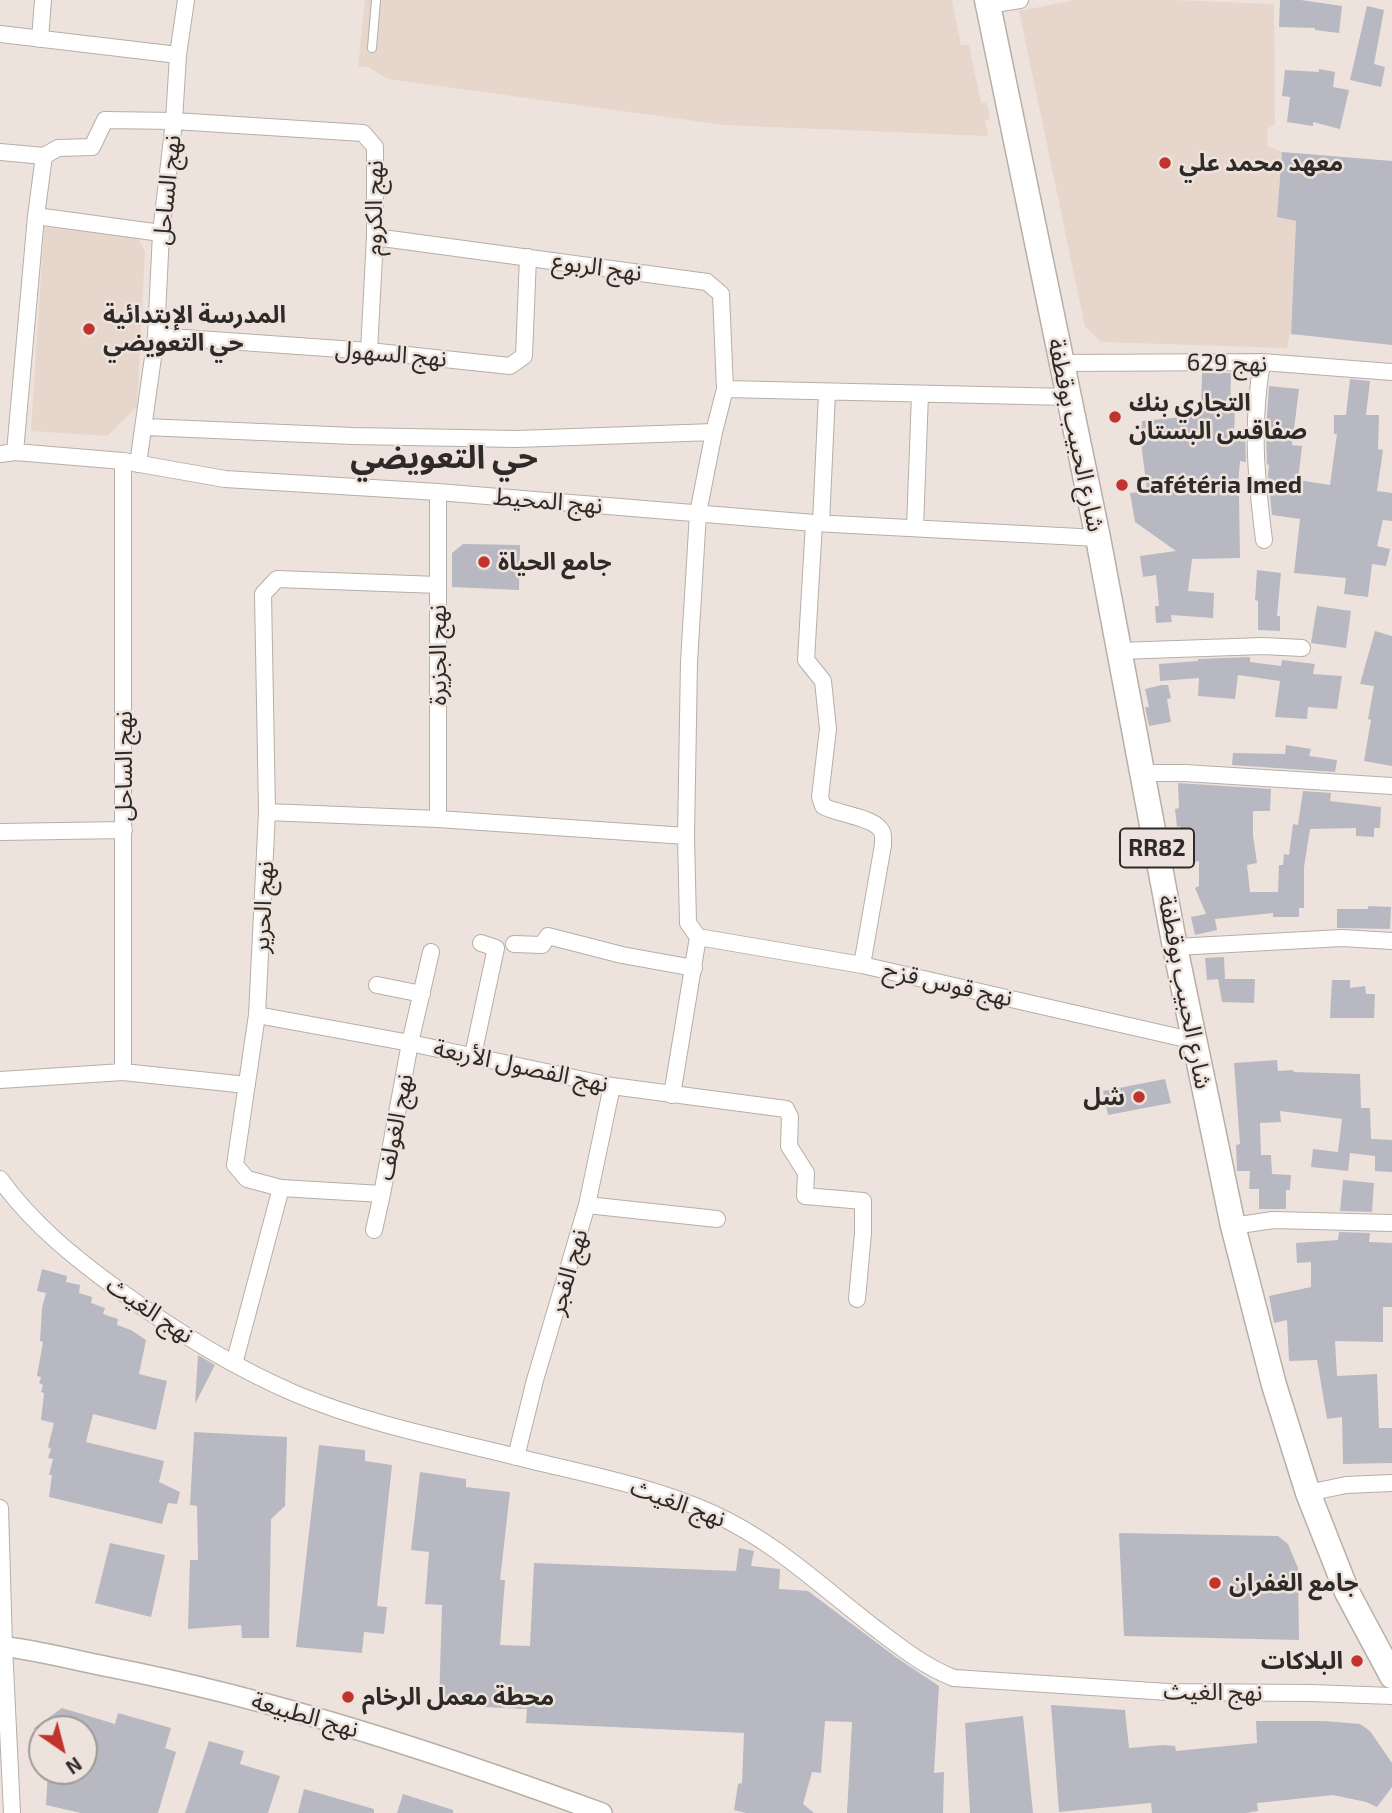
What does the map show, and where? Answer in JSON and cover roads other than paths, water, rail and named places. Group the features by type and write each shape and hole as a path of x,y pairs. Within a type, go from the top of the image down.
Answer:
{"main road":[{"name":"شارع الحبيب بوقطفة","path":"987,3 1098,538 1175,947 1233,1226 1274,1385 1308,1493 1348,1592 1392,1676"}],"street":[{"path":"40,38 43,0"},
{"name":"نهج الساحل","path":"123,1072 124,830 131,462 145,427 156,336 161,233 186,0"},
{"path":"987,3 1020,0"},
{"path":"0,34 178,55"},
{"name":"نهج الكروم","path":"44,156 58,148 92,147 105,120 174,121 363,133 375,148 369,351"},
{"path":"0,152 44,156 7,453"},
{"path":"36,216 161,233"},
{"name":"نهج الربوع","path":"374,237 706,282 720,295 725,389 698,513 689,662 686,836 688,923 698,937"},
{"name":"نهج السهول","path":"156,336 369,351 510,366 524,356 528,257"},
{"path":"1262,362 1255,401 1255,467 1264,540"},
{"name":"نهج 629","path":"1061,363 1262,362 1392,372"},
{"path":"725,389 1068,397"},
{"path":"827,393 806,660 823,681 828,729 820,797 823,806 872,822 883,833 862,965"},
{"path":"915,528 920,394"},
{"path":"145,427 353,436 517,439 714,432"},
{"name":"نهج المحيط","path":"7,453 131,462 225,479 438,492 817,523 1098,538"},
{"name":"نهج الجزيرة","path":"438,492 438,819"},
{"name":"نهج الحرير","path":"281,1188 247,1179 235,1165 257,1015 267,812 264,594 277,579 438,585"},
{"path":"1119,651 1263,646 1302,648"},
{"path":"1143,773 1185,773 1392,786"},
{"path":"267,812 438,819 686,836"},
{"path":"0,832 124,830"},
{"path":"514,944 542,945 548,936 622,955 694,968"},
{"path":"672,1095 698,937"},
{"name":"نهج قوس قزح","path":"698,937 862,965 1195,1041"},
{"path":"1175,947 1342,938 1392,941"},
{"path":"473,1055 496,948 481,943"},
{"name":"نهج الغولف","path":"281,1188 382,1194 410,1043 431,952"},
{"path":"377,985 422,994"},
{"name":"نهج الفصول الأربعة","path":"257,1015 473,1055 612,1086 786,1109 790,1117 789,1146 806,1173 805,1196 863,1201 857,1299"},
{"path":"0,1080 123,1072 247,1085"},
{"name":"نهج الفجر","path":"516,1457 535,1380 587,1205 612,1086"},
{"name":"نهج الغيث","path":"0,1179 15,1201 87,1267 186,1337 234,1364 298,1395 376,1421 640,1488 710,1512 769,1545 891,1640 939,1672 954,1678 1168,1692 1392,1696"},
{"path":"234,1364 281,1188"},
{"path":"374,1230 382,1194"},
{"path":"587,1205 717,1219"},
{"path":"1233,1226 1273,1220 1392,1223"},
{"path":"1308,1493 1346,1485 1392,1483"},
{"path":"0,1508 2,1646 12,1813"},
{"name":"نهج الطبيعة","path":"2,1646 180,1682 313,1715 462,1762 602,1813"}],"lane":[{"path":"372,48 376,0"}],"place":[{"name":"معهد محمد علي","path":"1165,163"},
{"name":"المدرسة الإبتدائية حي التعويضي","path":"89,329"},
{"name":"التجاري بنك صفاقس البستان","path":"1115,417"},
{"name":"Cafétéria Imed","path":"1122,485"},
{"name":"جامع الحياة","path":"484,562"},
{"name":"شل","path":"1139,1097"},
{"name":"جامع الغفران","path":"1215,1583"},
{"name":"البلاكات","path":"1357,1661"},
{"name":"محطة معمل الرخام","path":"348,1697"}],"district":[{"name":"حي التعويضي","path":"444,457"}]}
